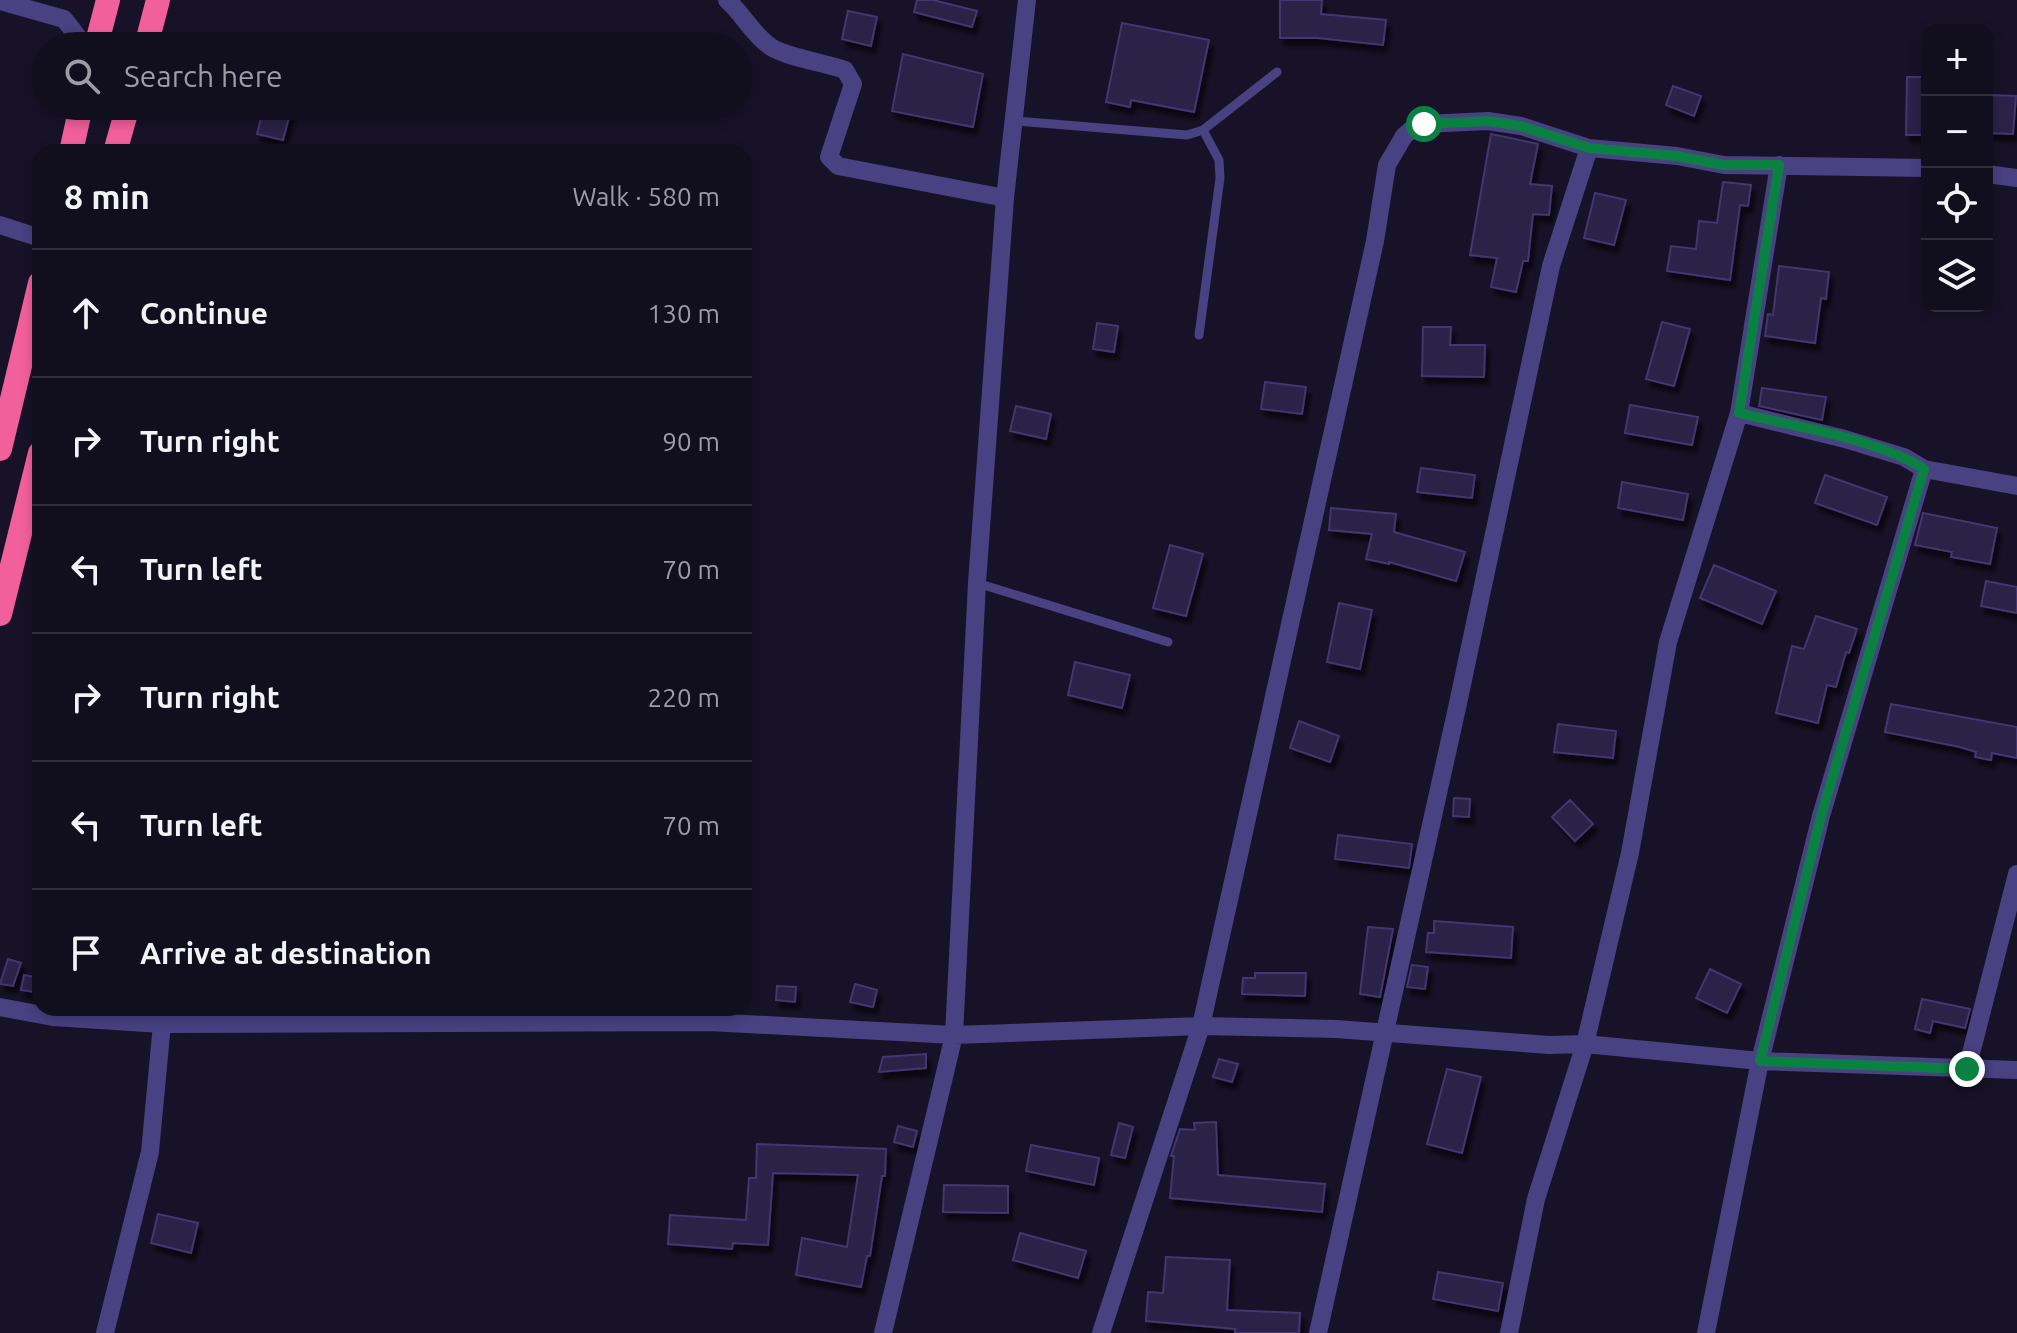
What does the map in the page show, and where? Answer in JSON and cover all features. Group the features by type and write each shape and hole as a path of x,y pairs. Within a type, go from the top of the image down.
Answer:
{"highway":[{"path":"100,32 108,0"},
{"path":"150,32 158,0"},
{"path":"73,144 78,120"},
{"path":"118,144 124,120"},
{"path":"0,449 32,316"},
{"path":"0,614 32,485"}],"street":[{"path":"727,0 773,49 845,70 853,84 829,157 838,166 1005,198"},
{"path":"883,1333 954,1035 977,583 1005,198 1016,121 1027,0"},
{"path":"0,1 64,19 74,32"},
{"path":"1101,1333 1201,1026 1375,241 1387,165 1404,136 1424,124 1499,122 1589,148 1677,156 1724,165 1921,168"},
{"path":"1318,1333 1551,266 1589,148"},
{"path":"1509,1333 1536,1199 1585,1044 1630,853 1668,642 1739,413 1779,165"},
{"path":"1993,175 2017,178"},
{"path":"0,225 32,235"},
{"path":"1739,413 1845,439 1904,457 1924,469 2017,486"},
{"path":"1706,1333 1760,1061 1821,816 1924,469"},
{"path":"1967,1069 2017,874"},
{"path":"0,1007 32,1013"},
{"path":"48,1016 162,1024 709,1022 954,1035 1201,1026 1385,1033 1549,1045 1585,1044 1760,1061 2017,1070"},
{"path":"105,1333 150,1152 162,1024"}],"lane":[{"path":"1016,121 1187,135 1203,130 1277,72"},
{"path":"1199,335 1220,178 1219,160 1203,130"},
{"path":"977,583 1168,642"}],"building":[{"path":"917,0 933,0 977,11 972,27 914,12"},
{"path":"1280,0 1322,0 1321,14 1386,20 1383,45 1318,38 1280,38"},
{"path":"848,11 877,17 871,46 842,39"},
{"path":"1122,23 1209,40 1194,112 1131,100 1130,107 1106,102"},
{"path":"903,54 983,74 973,127 892,111"},
{"path":"1907,77 1921,77 1921,135 1906,135"},
{"path":"1673,86 1701,96 1694,116 1666,105"},
{"path":"1993,95 2016,96 2013,134 1993,133"},
{"path":"260,120 288,120 283,140 257,134"},
{"path":"1491,134 1538,144 1530,184 1552,186 1549,215 1533,214 1528,261 1523,261 1516,292 1491,287 1497,258 1470,255"},
{"path":"1723,182 1751,185 1748,206 1740,205 1730,280 1667,271 1671,246 1696,249 1699,221 1717,223"},
{"path":"1595,193 1626,200 1614,245 1584,238"},
{"path":"1779,266 1829,272 1826,299 1821,298 1815,343 1765,336 1768,314 1773,315"},
{"path":"1662,322 1690,329 1674,386 1646,379"},
{"path":"1097,323 1118,326 1114,352 1093,349"},
{"path":"1423,327 1451,327 1450,345 1485,345 1484,377 1422,376"},
{"path":"1265,382 1306,387 1302,414 1261,409"},
{"path":"1762,388 1826,397 1822,420 1759,406"},
{"path":"1630,405 1698,417 1692,445 1625,433"},
{"path":"1016,406 1051,414 1046,439 1010,431"},
{"path":"1421,468 1475,475 1472,498 1417,492"},
{"path":"1825,475 1887,497 1877,525 1815,503"},
{"path":"1622,482 1688,494 1683,520 1618,508"},
{"path":"1331,508 1396,514 1394,532 1465,552 1456,581 1389,562 1366,559 1372,534 1329,530"},
{"path":"1923,513 1997,528 1990,564 1951,557 1952,552 1915,545"},
{"path":"1170,545 1203,554 1186,616 1153,608"},
{"path":"1714,565 1776,591 1762,624 1700,598"},
{"path":"1986,581 2017,587 2017,613 1981,606"},
{"path":"1339,603 1372,610 1360,669 1327,662"},
{"path":"1816,616 1857,629 1849,653 1846,652 1836,687 1827,685 1818,723 1776,713 1792,646 1804,649"},
{"path":"1075,662 1130,675 1122,708 1068,695"},
{"path":"1891,704 2017,727 2017,758 1992,753 1991,760 1975,757 1976,752 1960,747 1885,732"},
{"path":"1299,721 1339,736 1330,762 1290,748"},
{"path":"1558,724 1616,731 1613,758 1554,752"},
{"path":"1454,798 1470,799 1469,817 1453,816"},
{"path":"1570,800 1593,824 1575,841 1552,817"},
{"path":"1338,835 1412,844 1409,868 1335,859"},
{"path":"1434,921 1513,927 1511,958 1426,952 1428,933 1434,933"},
{"path":"1368,927 1393,929 1380,997 1360,994"},
{"path":"8,959 21,963 13,986 0,984"},
{"path":"1412,965 1428,967 1425,989 1407,987"},
{"path":"1710,969 1741,984 1727,1013 1696,998"},
{"path":"1255,973 1306,973 1305,996 1242,994 1243,978 1255,978"},
{"path":"24,975 32,976 32,992 21,990"},
{"path":"855,984 877,990 873,1007 850,1002"},
{"path":"777,986 796,987 795,1002 776,1000"},
{"path":"1922,999 1970,1009 1965,1028 1933,1021 1930,1033 1915,1029"},
{"path":"926,1054 926,1068 879,1072 883,1057"},
{"path":"1219,1059 1238,1064 1232,1082 1213,1077"},
{"path":"1447,1069 1481,1077 1462,1153 1427,1144"},
{"path":"1216,1122 1218,1175 1325,1184 1322,1212 1170,1198 1174,1156 1171,1156 1180,1129 1195,1130 1194,1123"},
{"path":"1119,1123 1133,1127 1125,1158 1111,1155"},
{"path":"898,1126 917,1131 913,1147 894,1142"},
{"path":"757,1144 886,1149 885,1176 882,1176 870,1256 867,1256 861,1287 796,1275 802,1238 847,1247 858,1175 773,1173 768,1245 733,1243 732,1249 668,1244 670,1215 746,1220 749,1178 756,1178"},
{"path":"1031,1145 1099,1158 1094,1185 1026,1171"},
{"path":"944,1185 1008,1186 1008,1213 943,1212"},
{"path":"158,1214 198,1223 191,1253 151,1243"},
{"path":"1020,1233 1086,1251 1078,1278 1013,1260"},
{"path":"1166,1257 1230,1260 1227,1310 1300,1313 1299,1333 1235,1333 1235,1329 1146,1321 1148,1292 1163,1293"},
{"path":"1438,1272 1503,1283 1498,1311 1433,1299"}],"route":[{"path":"1424,124 1488,121 1521,126 1589,148 1677,156 1724,165 1779,165 1739,413 1845,439 1904,457 1924,469 1821,816 1760,1061 1967,1069"}]}
